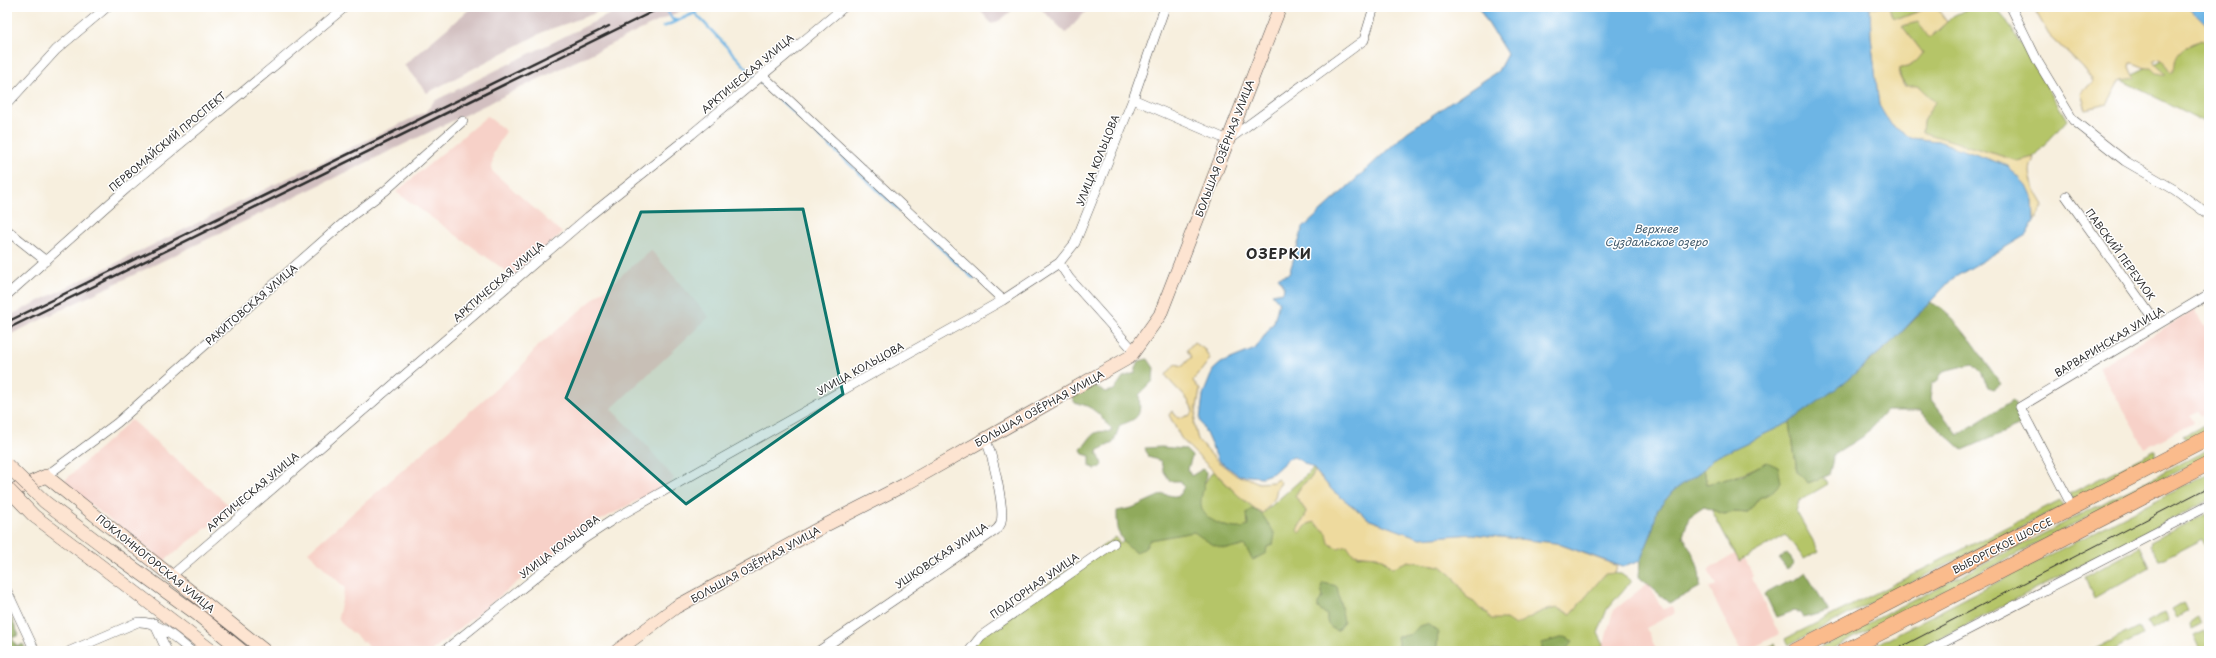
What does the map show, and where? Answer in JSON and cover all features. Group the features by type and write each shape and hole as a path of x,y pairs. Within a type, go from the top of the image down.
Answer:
{"main road":[{"name":"ВЫБОРГСКОЕ ШОССЕ","path":"1795,651 2209,437"},
{"path":"1845,651 2209,463"}],"street":[{"path":"7,104 56,50 107,7"},
{"name":"ПЕРВОМАЙСКИЙ ПРОСПЕКТ","path":"7,295 127,188 345,7"},
{"name":"АРКТИЧЕСКАЯ УЛИЦА","path":"171,576 588,217 844,7"},
{"name":"УЛИЦА КОЛЬЦОВА","path":"444,651 582,540 614,519 1003,300 1059,262 1075,243 1084,222 1134,99 1165,7"},
{"name":"БОЛЬШАЯ ОЗЁРНАЯ УЛИЦА","path":"617,651 676,607 822,527 904,485 1125,360 1135,352 1160,315 1280,7"},
{"path":"1134,99 1228,140 1364,40 1374,7"},
{"path":"2011,7 2038,62 2073,120 2126,161 2175,190 2209,214"},
{"path":"762,75 1003,300"},
{"name":"РАКИТОВСКАЯ УЛИЦА","path":"40,479 117,422 349,218 385,191 463,121"},
{"name":"ПАВСКИЙ ПЕРЕУЛОК","path":"2066,196 2157,324"},
{"path":"7,230 46,261"},
{"path":"1059,262 1069,278 1135,352"},
{"name":"ВАРВАРИНСКАЯ УЛИЦА","path":"2073,508 2020,407 2209,294"},
{"name":"УШКОВСКАЯ УЛИЦА","path":"819,651 996,530 1002,522 998,482 989,447 985,438"},
{"name":"ПОКЛОННОГОРСКАЯ УЛИЦА","path":"7,465 45,502 102,546 197,614 242,651"},
{"path":"7,493 40,479"},
{"name":"ПОКЛОННОГОРСКАЯ УЛИЦА","path":"40,479 171,576 265,651"},
{"path":"7,488 34,516 212,651"},
{"path":"1927,651 2209,505"},
{"name":"ПОДГОРНАЯ УЛИЦА","path":"970,650 987,632 1114,543"},
{"path":"7,591 35,651"},
{"path":"70,651 138,622 154,623 191,651"},
{"path":"154,623 166,651"}],"highlighted area":[{"path":"803,209 843,394 686,504 566,398 641,212"}],"shaded area":[{"path":"472,7 601,7 593,14 545,31 427,93 404,65"},
{"path":"624,7 688,7 7,336 7,317 427,111 434,101"},
{"path":"977,7 1016,7 1002,19 992,24"},
{"path":"1039,7 1090,7 1066,33"},
{"path":"487,116 506,131 493,154 492,171 562,233 513,276 396,192"},
{"path":"651,250 709,317 611,409 645,444 674,478 672,482 584,529 431,651 374,651 342,624 338,617 345,588 308,552 520,368 536,348"},
{"path":"2194,310 2209,334 2209,412 2201,416 2198,411 2189,415 2193,423 2145,448 2099,367"},
{"path":"131,420 232,508 164,561 65,485 67,483 65,480"},
{"path":"1735,554 1739,561 1745,559 1754,576 1752,578 1779,634 1747,651 1741,651 1709,588 1716,585 1708,570"},
{"path":"1648,583 1663,610 1671,606 1675,613 1646,628 1657,651 1598,651 1604,644 1613,611"}],"green space":[{"path":"1889,7 1927,7 1903,18 1898,18 1892,17"},
{"path":"1971,7 1995,7 2005,18 2067,120 2034,157 2018,161 1922,133 1923,121 1934,102 1911,90 1902,81 1900,68 1911,65 1923,53 1902,26 1918,22 1934,35 1953,16"},
{"path":"2202,40 2209,42 2209,124 2121,80"},
{"path":"1930,302 1950,316 1960,327 2001,384 1994,389 1988,387 1982,374 1972,364 1943,371 1938,380 1932,384 1930,398 1958,435 2013,400 2025,423 1963,450 1920,411 1886,411 1864,436 1834,455 1829,475 1808,483 1797,472 1790,422 1846,381 1899,336"},
{"path":"1148,359 1154,368 1153,381 1139,395 1140,408 1138,415 1132,420 1120,425 1113,443 1098,450 1097,452 1103,465 1100,468 1095,469 1090,466 1090,456 1083,454 1081,449 1095,433 1103,431 1109,432 1112,430 1092,409 1075,403 1072,396 1093,385 1106,392 1114,390 1123,377 1135,373 1138,363 1142,360"},
{"path":"1790,422 1797,472 1808,483 1823,477 1828,484 1799,501 1796,511 1819,551 1804,559 1786,535 1739,561 1711,509 1724,514 1734,512 1748,513 1759,498 1771,493 1767,462 1738,475 1707,484 1704,469 1712,459"},
{"path":"2209,422 2209,430 2190,441 2183,436"},
{"path":"1161,447 1185,449 1192,456 1188,469 1191,476 1203,469 1206,472 1201,506 1207,516 1213,521 1228,527 1242,528 1248,526 1247,513 1252,509 1261,513 1275,534 1273,545 1267,547 1266,553 1253,560 1244,545 1237,548 1223,548 1212,544 1194,532 1150,540 1144,549 1135,552 1129,548 1122,539 1118,529 1117,511 1132,508 1163,494 1178,497 1184,487 1181,481 1170,481 1163,470 1161,461 1148,457 1145,448"},
{"path":"2209,449 2209,455 1828,651 1814,651"},
{"path":"2156,450 2156,458 2073,501 2069,494"},
{"path":"1767,462 1778,467 1781,482 1771,493 1759,498 1748,513 1734,512 1724,514 1704,507 1689,517 1683,536 1698,567 1700,587 1670,603 1639,577 1640,561 1652,532 1657,510 1673,491 1704,469 1707,484 1742,475"},
{"path":"1313,469 1315,471 1311,478 1302,485 1295,496 1306,511 1305,517 1297,530 1299,533 1308,524 1314,522 1327,533 1329,543 1347,545 1358,556 1375,556 1383,560 1389,566 1408,561 1441,566 1454,577 1468,599 1488,614 1509,620 1531,617 1542,611 1557,608 1571,614 1605,573 1621,574 1631,581 1607,609 1598,633 1604,645 1598,651 964,651 976,635 988,626 1116,537 1120,543 1133,534 1183,514 1213,471 1239,496 1262,514"},
{"path":"2209,473 2209,499 1916,651 1863,651"},
{"path":"2060,500 2063,506 1788,645 1785,639"},
{"path":"2209,513 2209,554 2202,539 2165,558 2158,559 2150,546 2151,541"},
{"path":"2140,547 2150,567 2094,599 2085,577"},
{"path":"1787,553 1794,563 1787,569 1779,559"},
{"path":"1805,572 1829,611 1803,618 1800,613 1794,611 1776,617 1765,594 1789,581 1793,581"},
{"path":"1323,583 1337,586 1344,622 1337,631 1329,625 1327,615 1318,608 1318,603 1323,597 1321,587"},
{"path":"2183,603 2189,610 2176,618 2171,610"},
{"path":"7,609 19,635 12,638 17,647 23,644 27,651 7,651"},
{"path":"2164,613 2168,621 2152,630 2147,622"},
{"path":"2197,616 2201,624 2191,629 2190,624"},
{"path":"1427,624 1438,632 1437,647 1424,651 1400,651 1397,637 1412,634 1419,626"},
{"path":"2138,627 2142,635 2111,651 2096,651 2095,649"},
{"path":"2205,631 2209,640 2209,651 2201,651 2194,636"},
{"path":"1564,637 1573,641 1565,651 1542,651 1542,643"},
{"path":"1775,644 1778,651 1760,651"}],"sand":[{"path":"1870,7 1889,7 1892,17 1898,18 1909,16 1924,9 1936,7 1947,22 1929,38 1918,22 1902,26 1923,53 1911,65 1900,68 1899,75 1904,86 1918,86 1935,102 1923,121 1922,132 2018,161 2034,157 2030,176 2044,205 2034,221 2033,200 1938,141 1910,138 1890,124 1879,106 1871,37"},
{"path":"2042,7 2189,7 2209,27 2209,44 2202,40 2183,49 2175,61 2172,74 2164,61 2159,58 2153,60 2154,64 2166,75 2156,73 2151,68 2145,68 2130,63 2129,67 2134,78 2121,80 2107,104 2086,109 2081,94 2093,81 2083,68 2049,35 2036,12"},
{"path":"1194,342 1205,350 1210,359 1193,381 1200,390 1194,424 1198,440 1217,461 1237,476 1248,478 1259,483 1273,482 1278,479 1281,483 1277,488 1275,498 1262,514 1239,496 1191,449 1181,438 1169,415 1172,411 1178,418 1191,415 1193,411 1185,397 1166,375 1175,364 1183,366 1191,357 1187,350"},
{"path":"1315,471 1332,490 1370,520 1420,538 1472,534 1556,543 1618,566 1615,573 1605,574 1571,614 1557,608 1542,611 1515,625 1506,619 1491,619 1485,610 1480,609 1474,602 1468,599 1454,577 1441,566 1408,561 1392,568 1383,559 1377,556 1353,554 1347,545 1338,548 1333,546 1329,543 1327,533 1314,522 1308,524 1300,533 1297,530 1305,517 1306,511 1295,496 1302,485 1311,478"}],"water":[{"name":"Верхнее Суздальское озеро","path":"1478,7 1870,7 1871,37 1879,105 1890,124 1910,138 1938,141 2008,166 2026,185 2033,200 2034,221 2026,235 1952,279 1895,339 1841,385 1790,422 1712,459 1704,469 1673,491 1657,510 1652,532 1640,561 1623,567 1556,543 1472,534 1420,538 1370,520 1332,490 1313,468 1294,457 1288,459 1273,473 1262,477 1238,475 1218,460 1200,420 1203,395 1213,370 1221,363 1255,349 1274,322 1279,302 1272,294 1283,292 1284,287 1278,277 1289,274 1303,228 1407,132 1498,71 1507,54"},
{"path":"2189,7 2209,7 2209,27"}],"waterway":[{"path":"663,27 695,13 698,7"},
{"path":"668,12 672,19 677,21"},
{"path":"695,13 755,77"},
{"path":"761,82 974,279"}],"tram line":[{"path":"1893,651 2209,487"}],"railway":[{"path":"7,329 662,7"},
{"path":"7,322 609,26"}],"district":[{"name":"ОЗЕРКИ","path":"1279,253"}]}
